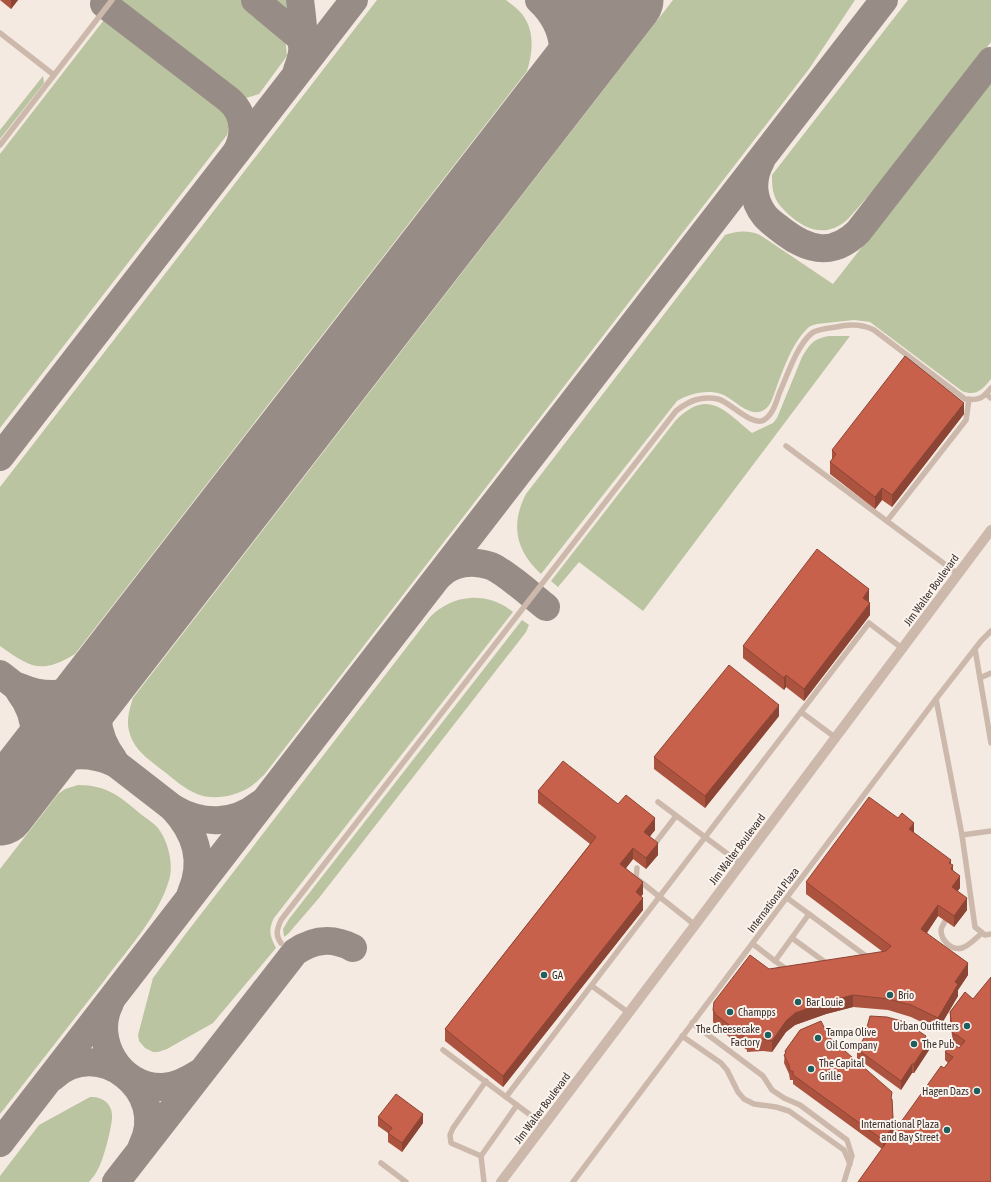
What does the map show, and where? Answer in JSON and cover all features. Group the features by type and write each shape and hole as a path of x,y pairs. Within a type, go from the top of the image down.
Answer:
{"street":[{"name":"Jim Walter Boulevard","path":"500,1182 629,1013 991,530"}],"lane":[{"path":"0,145 112,0"},
{"path":"0,33 54,76"},
{"path":"281,943 278,938 277,927 281,920 676,411 687,402 701,398 720,399 757,422 763,420 773,411 792,362 813,332 842,326 865,325 874,330 966,399 974,400 986,394 991,388"},
{"path":"986,394 991,398"},
{"path":"887,521 966,420 969,399"},
{"path":"786,446 958,574"},
{"path":"506,1097 660,898 704,837 869,623 903,649"},
{"name":"International Plaza","path":"573,1182 936,698 991,631"},
{"path":"975,649 991,743"},
{"path":"980,678 991,673"},
{"path":"936,698 962,835 975,927 985,935 991,934"},
{"path":"801,712 836,738"},
{"path":"658,802 741,864"},
{"path":"649,851 676,816"},
{"path":"962,835 991,831"},
{"path":"637,868 636,878 695,925"},
{"path":"965,900 970,895"},
{"path":"787,898 871,959 872,966"},
{"path":"775,961 809,914"},
{"path":"945,921 941,929 942,937 946,944 956,949 963,948 982,933"},
{"path":"792,938 830,966"},
{"path":"752,944 792,974"},
{"path":"592,986 629,1013"},
{"path":"692,1023 763,1076 772,1090 788,1100 800,1105 847,1140 852,1156 844,1182"},
{"path":"682,1036 721,1063 728,1070 738,1092 744,1099 754,1104 776,1107 789,1111 844,1150 850,1164"},
{"path":"443,1050 544,1125"},
{"path":"481,1156 451,1143 450,1135 453,1128 486,1081"},
{"path":"484,1182 481,1156 517,1105"},
{"path":"381,1163 406,1182"}],"green space":[{"path":"119,0 241,0 283,33 285,36 287,56 259,94 246,98 234,96 115,5"},
{"path":"267,0 288,0 288,14 285,14"},
{"path":"377,0 506,0 522,14 529,27 532,42 531,56 527,71 75,654 53,665 44,666 36,666 20,659 0,646 0,487"},
{"path":"673,0 855,0 809,69 264,775 250,787 231,795 210,797 197,794 188,789 146,758 134,743 129,731 128,723 133,698"},
{"path":"908,0 991,0 991,42 893,168 848,219 832,229 825,230 817,230 802,225 788,214 776,199 773,192 772,175"},
{"path":"107,16 222,104 229,115 230,123 227,135 0,428 0,154"},
{"path":"43,76 44,83 0,139 0,130"},
{"path":"991,82 991,379 985,386 979,391 971,393 962,391 870,322 854,320 811,326 796,342 772,401 764,410 753,412 747,410 726,396 710,392 687,396 677,401 541,574 526,556 518,537 518,516 526,494 725,235 751,232 760,235 833,284"},
{"path":"829,336 850,336 643,611 579,562 558,587 551,581 676,420 687,410 697,405 707,404 716,406 724,410 752,433 773,423 777,418 805,352 810,345 819,339"},
{"path":"470,598 482,598 493,601 503,605 513,612 274,918 270,933 276,948 213,1023 167,1049 153,1052 145,1048 139,1041 138,1035 153,978 430,617 448,604"},
{"path":"522,620 529,625 526,632 319,898 284,937 283,929 289,919"},
{"path":"78,785 98,787 113,793 156,826 165,839 169,853 171,867 169,880 158,907 141,933 0,1114 0,869 58,794 65,789"},
{"path":"90,1097 102,1099 108,1104 112,1111 112,1120 100,1165 89,1182 0,1182 0,1176 39,1125"}],"building":[{"path":"905,356 964,403 892,495 882,488 875,497 830,462 836,454 832,450"},
{"path":"817,549 869,589 863,598 870,603 804,689 786,675 784,678 743,646"},
{"path":"729,665 779,705 705,796 654,757"},
{"name":"GA","path":"563,761 618,804 626,795 655,818 644,832 658,843 646,858 633,848 620,864 643,882 636,892 643,898 503,1076 445,1029 596,837 538,791"},
{"path":"869,797 898,818 902,813 914,823 909,829 951,860 949,863 953,865 951,869 960,876 952,887 967,898 954,916 938,905 921,929 968,963 955,982 958,984 938,1018 911,1005 888,999 853,995 826,1002 795,1013 786,1021 772,1041 763,1039 747,1040 747,1038 716,1015 713,1010 714,1002 750,955 769,969 886,951 891,946 806,882"},
{"name":"International Plaza and Bay Street","path":"991,977 991,1182 858,1182 941,1066 944,1068 953,1057 945,1052 952,1043 959,1048 965,1041 953,1034 950,1012 965,992 973,999"},
{"name":"International Plaza and Bay Street","path":"870,1016 887,1017 905,1022 926,1036 925,1038 929,1041 901,1081 857,1049 864,1038"},
{"name":"International Plaza and Bay Street","path":"821,1021 829,1037 892,1092 892,1118 894,1123 883,1140 793,1075 793,1071 790,1071 784,1055 786,1053 785,1051 800,1030"},
{"path":"396,1094 423,1114 402,1143 388,1133 392,1128 378,1117"}],"taxiway":[{"path":"255,0 297,35 301,40 303,50"},
{"path":"297,70 303,44 300,0"},
{"path":"0,457 354,0"},
{"path":"490,174 548,98 560,73 563,60 561,35 556,22 539,0"},
{"path":"540,0 559,9 580,12 600,9 619,0"},
{"path":"0,1143 884,0"},
{"path":"104,4 234,104 241,117 243,130 237,151"},
{"path":"761,161 754,182 754,189 757,203 767,218 793,238 812,247 830,248 839,245 849,240 858,232 991,61"},
{"path":"439,576 444,571 456,565 477,563 491,566 512,579 546,607"},
{"path":"114,760 102,740 99,729 98,707 100,696 109,674 170,594"},
{"path":"20,687 45,694 69,692 91,682 110,664"},
{"path":"0,674 173,808 184,814 206,820 229,819 240,816 260,804"},
{"path":"18,783 30,761 35,737 31,713 19,691"},
{"path":"0,814 31,775 49,762 59,758 80,755 102,758 112,762"},
{"path":"173,808 187,827 196,848 198,859 197,870 191,893"},
{"path":"116,1182 295,952 309,944 323,941 338,942 353,948"},
{"path":"110,1003 105,1017 104,1032 107,1046 113,1059 122,1071 133,1080 147,1085 167,1087 186,1081 199,1073"},
{"path":"53,1077 71,1066 90,1062 108,1066 125,1075 138,1089 146,1106 148,1126 142,1146"}],"runway":[{"path":"0,810 628,0"}],"place":[{"name":"GA","path":"544,975"},
{"name":"Brio","path":"890,995"},
{"name":"Bar Louie","path":"798,1002"},
{"name":"Champps","path":"730,1012"},
{"name":"Urban Outfitters","path":"967,1026"},
{"name":"The Cheesecake Factory","path":"768,1035"},
{"name":"Tampa Olive Oil Company","path":"818,1038"},
{"name":"The Pub","path":"914,1044"},
{"name":"The Capital Grille","path":"811,1069"},
{"name":"Hagen Dazs","path":"977,1091"},
{"name":"International Plaza and Bay Street","path":"947,1130"}]}
